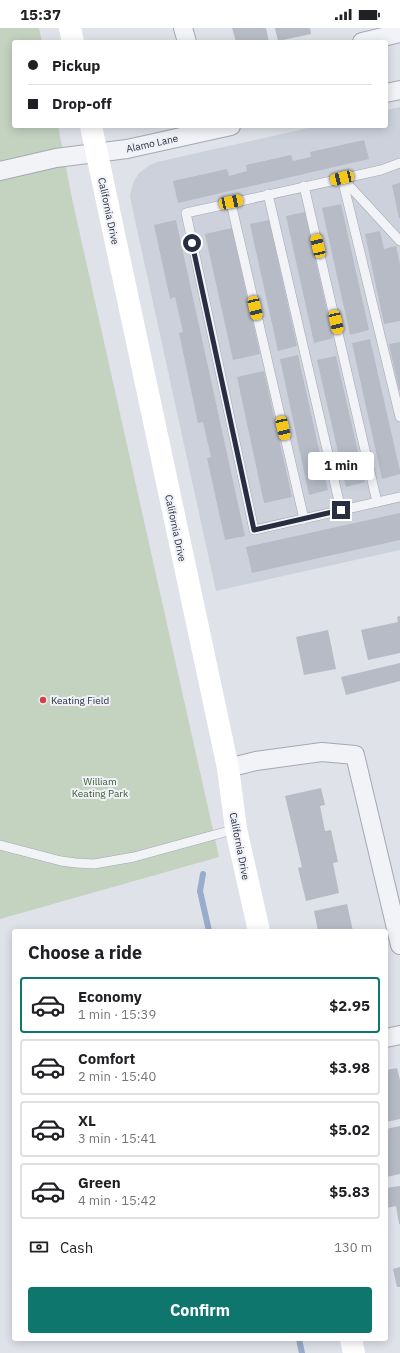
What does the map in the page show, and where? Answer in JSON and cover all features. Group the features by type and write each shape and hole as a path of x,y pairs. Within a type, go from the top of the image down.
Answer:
{"street":[{"path":"70,28 73,40"},
{"path":"183,28 186,40"},
{"path":"370,40 400,33"},
{"path":"388,93 400,90"},
{"name":"California Drive","path":"91,128 228,768 236,829 259,929"},
{"name":"Alamo Lane","path":"0,171 56,158 127,148 222,128"},
{"path":"228,768 256,761 322,752 355,755 400,945"},
{"path":"388,1038 400,1035"},
{"path":"351,1341 354,1353"}],"lane":[{"path":"400,163 381,170 186,213 254,530 400,497"},
{"path":"342,178 400,241"},
{"path":"342,178 400,417"},
{"path":"304,186 377,502"},
{"path":"268,194 341,510"},
{"path":"231,202 304,519"},
{"path":"0,845 61,861 94,864 134,857 236,829"}],"shaded area":[{"path":"400,107 400,550 216,591 133,211 130,195 133,183 139,173 157,162 308,128 388,128 388,110"}],"green space":[{"name":"William Keating Park","path":"0,28 39,28 42,40 12,40 12,128 58,128 71,194 219,857 0,919"}],"building":[{"path":"232,28 266,28 269,40 235,40"},
{"path":"275,28 310,28 311,34 278,40"},
{"path":"364,140 369,159 178,203 173,181 227,169 229,176 247,171 246,165 291,155 293,161 311,157 310,152"},
{"path":"400,183 400,218 399,218 392,185"},
{"path":"341,204 369,330 350,335 322,208"},
{"path":"305,212 333,338 314,343 286,216"},
{"path":"176,220 245,536 225,540 207,458 211,457 203,422 198,423 179,333 183,332 175,297 170,299 154,225"},
{"path":"269,220 297,346 278,351 250,224"},
{"path":"232,228 260,354 233,360 205,234"},
{"path":"380,231 384,249 396,246 400,264 400,321 384,324 365,234"},
{"path":"370,339 400,471 400,474 382,479 352,343"},
{"path":"400,342 400,390 399,390 389,344"},
{"path":"298,355 328,490 309,495 280,359"},
{"path":"336,356 365,482 346,487 317,360"},
{"path":"264,371 292,497 264,503 237,377"},
{"path":"400,513 400,540 252,573 246,547"},
{"path":"400,616 400,653 368,660 361,630 398,622 397,617"},
{"path":"328,630 336,669 304,675 296,637"},
{"path":"400,663 400,681 346,695 341,677"},
{"path":"321,788 325,805 320,806 325,831 331,830 338,862 333,863 339,893 306,901 298,868 302,867 285,796"},
{"path":"347,904 353,929 318,929 314,911"},
{"path":"397,1068 400,1080 400,1119 388,1122 388,1070"},
{"path":"400,1126 400,1174 388,1177 388,1129"},
{"path":"400,1186 400,1224 396,1206 388,1208 388,1188"},
{"path":"400,1267 400,1287 397,1287 393,1269"}],"waterway":[{"path":"203,874 200,891 209,929"},
{"path":"299,1341 302,1353"}],"place":[{"name":"Keating Field","path":"43,700"}],"route":[{"path":"192,243 254,530 341,510"}]}
